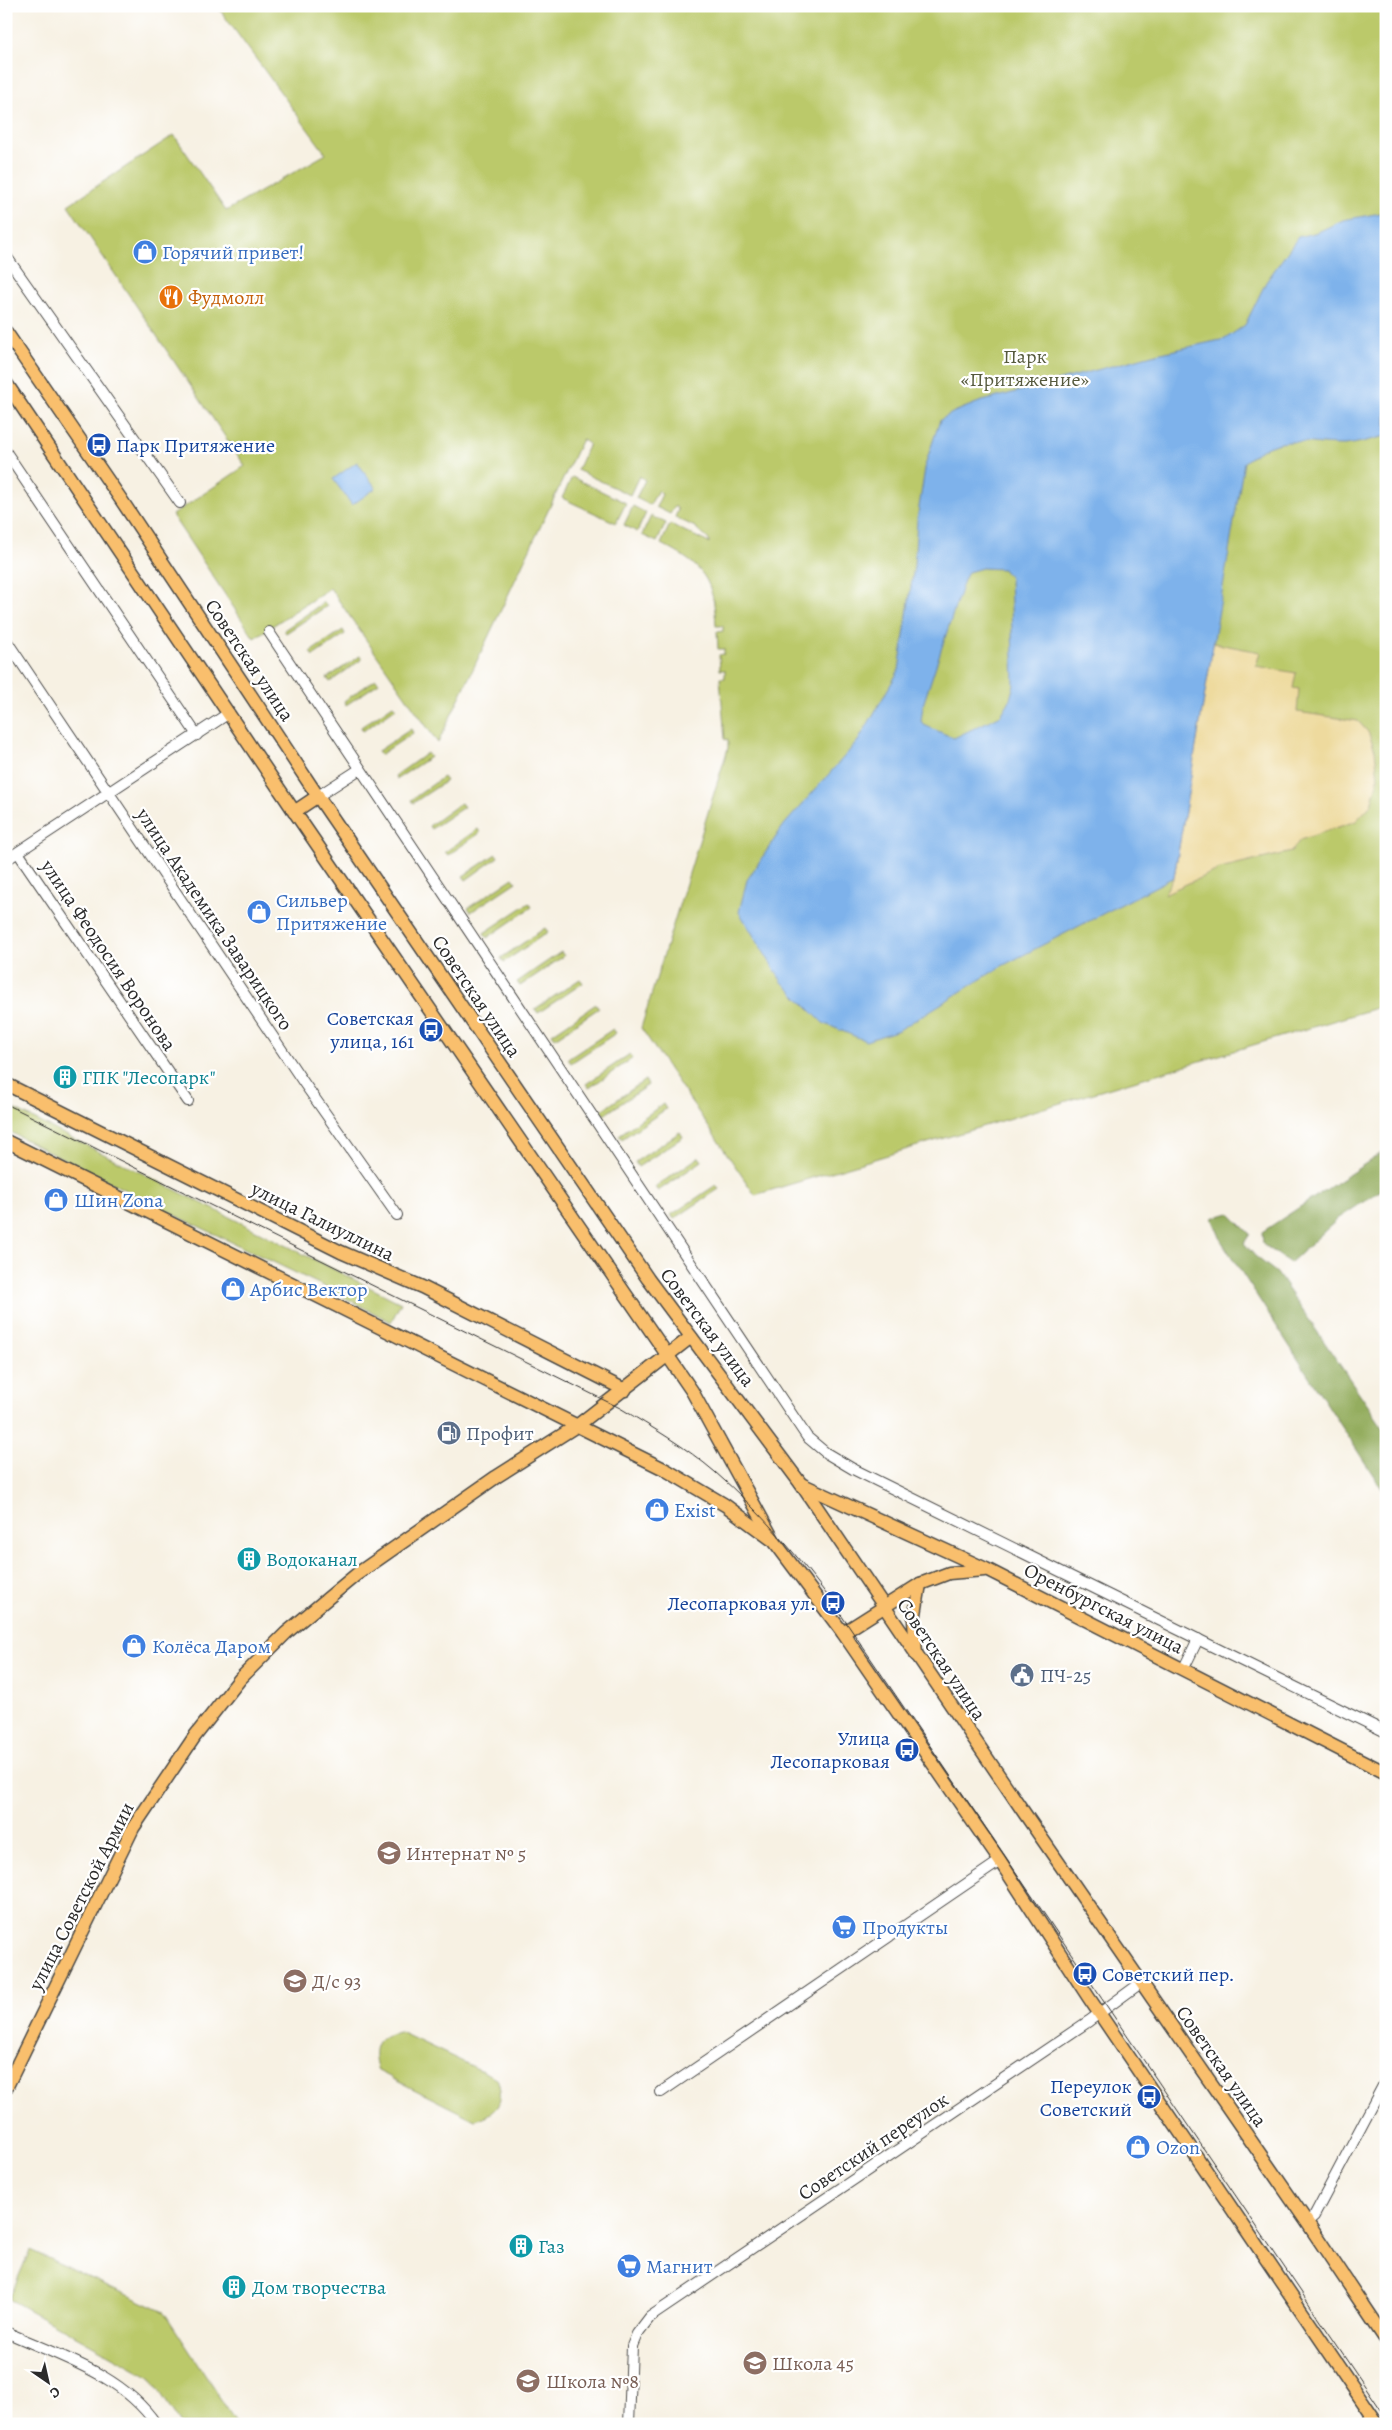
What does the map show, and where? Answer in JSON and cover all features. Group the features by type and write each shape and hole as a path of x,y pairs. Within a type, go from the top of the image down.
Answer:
{"main road":[{"name":"Советская улица","path":"6,332 120,498 318,796 648,1280 801,1484 916,1655 1307,2222 1386,2340"},
{"path":"6,383 294,812 666,1355 692,1390 774,1541 843,1633 1000,1861 1100,2014 1378,2424"},
{"path":"294,812 318,796"},
{"name":"улица Галиуллина","path":"6,1084 341,1252 422,1287 625,1390"},
{"path":"6,1142 578,1425 674,1475 725,1506 774,1541"},
{"name":"улица Советской Армии","path":"6,2088 133,1828 195,1736 240,1679 286,1633 357,1574 496,1478 578,1425 691,1337"},
{"name":"Оренбургская улица","path":"801,1484 986,1569 1386,1773"},
{"path":"843,1633 920,1584 949,1573 986,1569"},
{"path":"916,1655 914,1620 920,1584"}],"street":[{"path":"6,256 180,504"},
{"path":"6,452 197,735"},
{"path":"269,632 807,1437 826,1453 853,1469 1386,1732"},
{"name":"улица Академика Заварицкого","path":"6,640 304,1083 397,1215"},
{"path":"6,860 19,854 229,713"},
{"path":"318,796 360,769"},
{"name":"улица Феодосия Воронова","path":"19,854 188,1101"},
{"path":"1183,1670 1198,1639"},
{"path":"661,2092 1000,1861"},
{"name":"Советский переулок","path":"630,2424 632,2346 642,2326 650,2318 1100,2014 1142,1982"},
{"path":"1307,2222 1314,2216 1386,2080"},
{"path":"6,2332 106,2377 132,2395 144,2407 156,2424"}],"green space":[{"name":"Парк «Притяжение»","path":"217,6 1386,6 1386,1005 755,1195 641,1028 728,748 728,739 725,740 720,678 725,678 725,670 720,670 719,655 724,654 724,649 718,649 717,632 723,631 723,626 716,626 712,596 704,575 687,559 661,544 670,524 709,543 709,540 695,527 675,517 678,510 675,506 670,514 656,507 662,494 658,490 650,505 636,498 645,480 639,476 630,495 577,470 589,444 582,439 438,743 330,588 254,638 172,515 245,466 68,205 174,135 226,211 326,154"},
{"path":"572,477 626,503 616,523 562,498"},
{"path":"633,506 646,513 637,532 624,525"},
{"path":"651,516 666,523 657,542 642,535"},
{"path":"324,602 327,606 286,633 284,630"},
{"path":"343,630 345,634 313,656 310,652"},
{"path":"360,656 362,659 330,682 327,678"},
{"path":"376,679 379,683 346,705 344,701"},
{"path":"393,705 396,708 363,731 361,727"},
{"path":"411,729 413,733 380,755 378,751"},
{"path":"427,753 430,757 397,779 395,776"},
{"path":"443,777 446,781 413,803 411,800"},
{"path":"461,803 464,807 431,829 429,826"},
{"path":"478,829 480,833 448,855 445,852"},
{"path":"496,854 498,857 466,880 463,876"},
{"path":"513,878 516,882 471,912 468,908"},
{"path":"529,903 532,907 487,938 484,933"},
{"path":"545,928 548,932 504,962 501,958"},
{"path":"561,952 564,956 520,986 517,982"},
{"path":"580,979 583,983 538,1013 535,1009"},
{"path":"596,1004 599,1008 555,1038 552,1034"},
{"path":"613,1029 616,1033 571,1063 568,1059"},
{"path":"630,1054 633,1058 589,1088 586,1084"},
{"path":"645,1080 648,1085 604,1115 601,1111"},
{"path":"663,1104 666,1109 622,1139 619,1135"},
{"path":"6,1105 401,1303 391,1322 323,1286 177,1216 6,1130"},
{"path":"680,1132 683,1137 638,1167 635,1162"},
{"path":"1386,1150 1386,1187 1339,1218 1290,1263 1263,1244 1262,1232"},
{"path":"699,1157 702,1161 658,1191 655,1187"},
{"path":"716,1185 719,1189 674,1219 671,1215"},
{"path":"1229,1213 1250,1234 1244,1243 1255,1256 1277,1273 1386,1432 1386,1495 1222,1242 1212,1218"},
{"path":"400,2032 497,2078 500,2100 495,2110 475,2120 378,2071 375,2056 377,2044 385,2036"},
{"path":"30,2250 164,2312 237,2424 181,2424 150,2377 9,2299"}],"sand":[{"path":"1213,643 1260,652 1256,666 1296,673 1293,688 1299,689 1297,712 1358,721 1368,732 1375,750 1378,779 1371,805 1356,821 1300,840 1291,852 1220,869 1164,894 1174,877"}],"water":[{"path":"1386,212 1386,436 1344,445 1303,442 1281,443 1258,452 1244,462 1174,877 1002,966 899,1030 866,1041 823,1023 782,982 739,912 747,880 784,825 858,741 899,670 926,462 940,420 979,402 1152,355 1225,339 1245,325 1266,282 1298,237 1318,232 1343,220","holes":["982,568 1003,569 1010,578 1014,685 1009,702 1001,715 954,738 924,725 921,721 923,705 968,572"]},
{"path":"357,462 376,488 352,505 333,479"}],"tram line":[{"path":"6,1104 620,1408 693,1454 748,1502 778,1534 833,1603 1386,2417"}],"place":[{"name":"Горячий привет!","path":"145,252"},
{"name":"Фудмолл","path":"171,297"},
{"name":"Парк Притяжение","path":"99,445"},
{"name":"Сильвер Притяжение","path":"259,912"},
{"name":"Советская улица, 161","path":"431,1030"},
{"name":"ГПК \"Лесопарк\"","path":"65,1077"},
{"name":"Шин Zona","path":"56,1200"},
{"name":"Арбис Вектор","path":"233,1289"},
{"name":"Профит","path":"449,1433"},
{"name":"Exist","path":"657,1510"},
{"name":"Водоканал","path":"249,1559"},
{"name":"Лесопарковая ул.","path":"833,1603"},
{"name":"Колёса Даром","path":"134,1646"},
{"name":"ПЧ-25","path":"1022,1675"},
{"name":"Улица Лесопарковая","path":"907,1750"},
{"name":"Интернат № 5","path":"389,1853"},
{"name":"Продукты","path":"844,1927"},
{"name":"Советский пер.","path":"1085,1974"},
{"name":"Д/с 93","path":"295,1981"},
{"name":"Переулок Советский","path":"1149,2097"},
{"name":"Ozon","path":"1138,2147"},
{"name":"Газ","path":"521,2246"},
{"name":"Магнит","path":"629,2266"},
{"name":"Дом творчества","path":"234,2287"},
{"name":"Школа 45","path":"755,2363"},
{"name":"Школа №8","path":"528,2381"}]}
